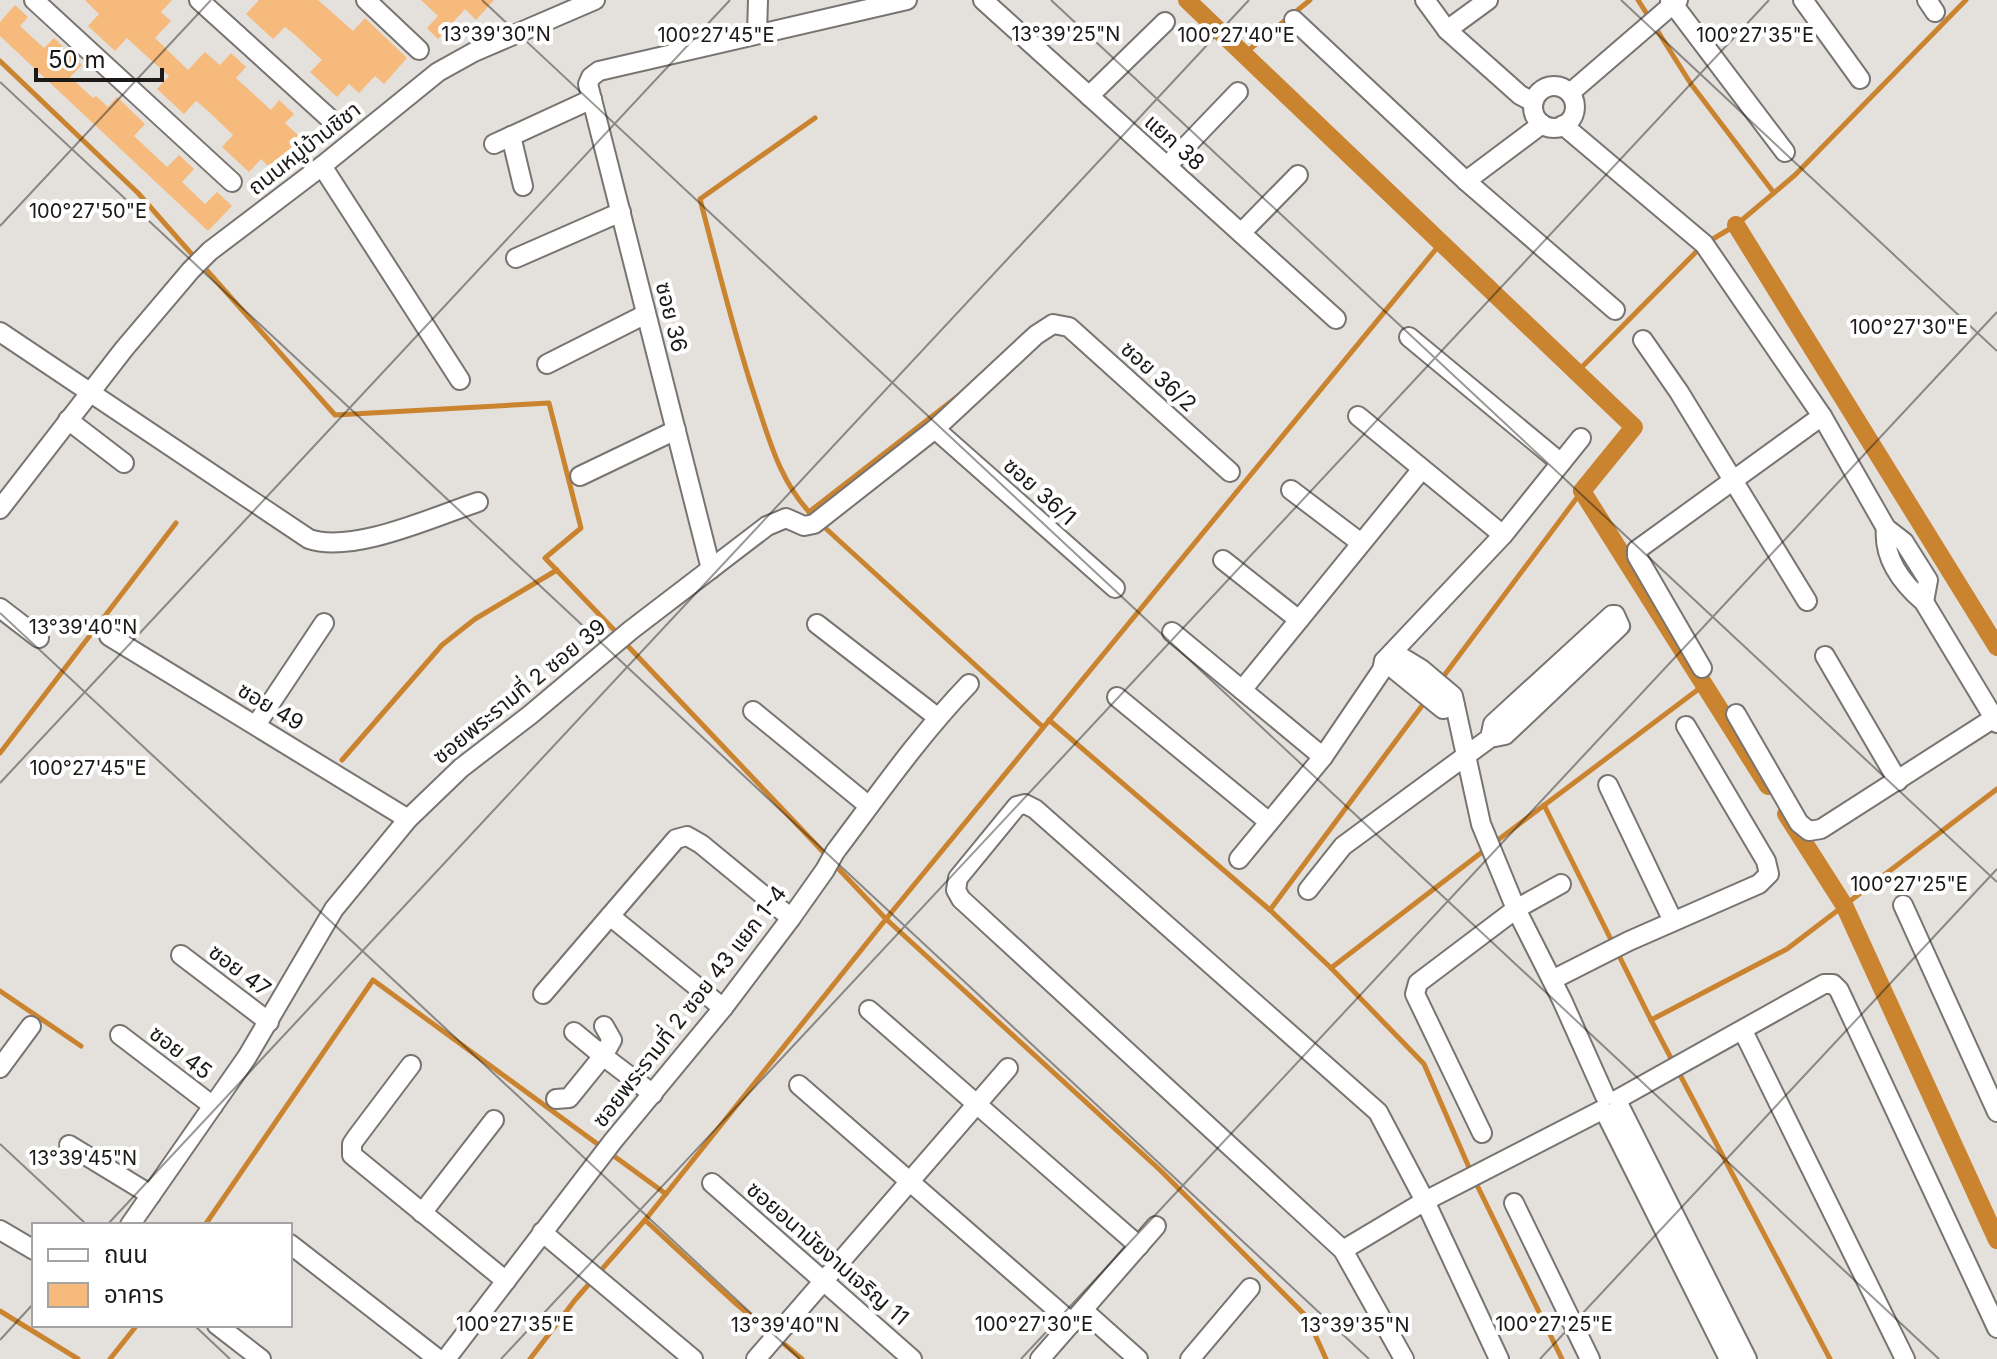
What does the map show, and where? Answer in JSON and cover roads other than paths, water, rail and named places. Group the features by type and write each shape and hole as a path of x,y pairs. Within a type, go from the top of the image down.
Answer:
{"street":[{"path":"199,0 328,117"},
{"path":"366,0 419,50"},
{"name":"ถนนหมู่บ้านชิชา","path":"0,509 88,393 210,251 438,72 474,52 595,0"},
{"path":"758,0 757,33 907,0"},
{"name":"แยก 38","path":"983,0 1336,319"},
{"path":"1425,0 1447,30 1512,89 1533,102"},
{"path":"1447,30 1488,0"},
{"path":"1803,0 1860,79"},
{"path":"1570,93 1673,2 1785,152"},
{"path":"45,3 232,182"},
{"path":"1294,20 1466,181 1615,310"},
{"path":"1089,96 1165,22"},
{"name":"ซอย 36","path":"711,569 588,84 599,71 757,33"},
{"path":"1553,85 1570,93 1575,111 1563,125 1548,127 1542,124 1533,110 1533,102 1537,93 1553,85"},
{"path":"1167,166 1238,92"},
{"path":"523,186 502,140 592,99"},
{"path":"1466,181 1542,124"},
{"path":"1563,125 1704,244 1822,416 1886,528 1904,542 1928,580 1924,602"},
{"path":"322,166 460,380"},
{"path":"1241,233 1298,175"},
{"path":"516,258 621,212"},
{"path":"547,364 646,314"},
{"name":"ซอยพระรามที่ 2 ซอย 39","path":"131,1223 269,1022 334,909 408,819 461,768 530,715 624,635 777,520 786,518 804,526 814,524 935,429 1036,335 1053,324"},
{"name":"ซอย 36/2","path":"1053,324 1069,327 1230,472"},
{"path":"0,332 278,520 323,544 354,542 478,502"},
{"path":"1409,337 1561,463"},
{"path":"1643,340 1679,392 1807,601"},
{"path":"1358,416 1503,535"},
{"path":"1702,668 1637,556 1637,550 1822,416"},
{"path":"68,420 124,463"},
{"name":"ซอย 36/1","path":"935,429 1115,588"},
{"path":"580,476 676,430"},
{"path":"1239,859 1323,757 1389,656 1503,535 1581,438"},
{"path":"1242,690 1422,469"},
{"path":"1291,490 1361,543"},
{"path":"1736,714 1799,823 1809,831 1821,829 1996,720 1924,602 1907,587 1889,556 1884,544 1886,528"},
{"path":"1223,560 1299,620"},
{"path":"0,608 39,638"},
{"path":"1308,890 1343,846 1490,738 1505,735 1620,626 1615,615 1493,724 1490,738"},
{"path":"256,725 324,623"},
{"path":"817,624 937,717"},
{"path":"1172,632 1323,757"},
{"name":"ซอย 49","path":"109,636 408,819"},
{"path":"1389,656 1450,704 1481,824 1516,909 1669,1223 1729,1359"},
{"path":"1825,656 1898,781"},
{"name":"ซอยพระรามที่ 2 ซอย 43 แยก 1-4","path":"446,1359 613,1141 723,1008 937,717 969,684"},
{"path":"1117,697 1269,822"},
{"path":"753,711 869,806"},
{"path":"1552,980 1629,941 1759,884 1769,874 1766,861 1686,726"},
{"path":"1608,785 1673,921"},
{"path":"1404,1359 1343,1250 961,899 956,890 958,878 1017,806 1025,804 1035,809 1378,1112 1425,1201 1499,1359"},
{"path":"543,994 676,839 687,836 701,844 791,918"},
{"path":"1482,1133 1414,988 1516,909 1561,884"},
{"path":"1903,905 1997,1112"},
{"path":"610,916 723,1008"},
{"name":"ซอย 47","path":"181,955 269,1022"},
{"path":"1343,1250 1425,1201 1664,1075 1824,984 1833,984 1839,990 1997,1328"},
{"path":"869,1010 1139,1246"},
{"path":"0,1068 31,1026"},
{"path":"556,1099 569,1098 603,1056 612,1040 604,1026"},
{"path":"1743,1031 1905,1359"},
{"path":"574,1032 653,1094"},
{"name":"ซอย 45","path":"120,1035 213,1106"},
{"path":"411,1065 356,1138 351,1150 359,1163 506,1281"},
{"path":"756,1359 1008,1068"},
{"path":"799,1085 910,1181 1077,1316 1138,1359"},
{"path":"422,1213 494,1120"},
{"path":"69,1145 151,1195"},
{"name":"ซอยอนามัยงามเจริญ 11","path":"712,1183 912,1359"},
{"path":"1514,1203 1590,1359"},
{"path":"1669,1223 1747,1359"},
{"path":"1040,1359 1156,1226"},
{"path":"0,1230 32,1249"},
{"path":"542,1232 693,1359"},
{"path":"292,1246 438,1359"},
{"path":"1190,1359 1250,1288"},
{"path":"220,1327 261,1359"}],"waterway":[{"path":"1187,0 1634,427 1582,491 1768,786"},
{"path":"1244,54 1310,0"},
{"path":"1638,0 1691,84 1774,193"},
{"path":"1708,242 1736,225 1795,175 1966,0"},
{"path":"0,61 138,193 196,259"},
{"path":"815,118 700,199 739,346 771,444 784,476 815,518"},
{"path":"1736,225 1997,647"},
{"path":"530,1359 886,919 1441,243"},
{"path":"1577,372 1700,248"},
{"path":"203,266 335,415 549,403 581,528 545,558 618,634"},
{"path":"809,512 962,393"},
{"path":"1440,681 1582,491"},
{"path":"0,753 176,523"},
{"path":"822,525 1043,727"},
{"path":"342,760 442,645 475,619 557,570"},
{"path":"624,642 826,855"},
{"path":"1494,843 1704,685"},
{"path":"1270,910 1427,699"},
{"path":"1049,720 1270,910 1424,1064 1471,1172"},
{"path":"1544,805 1651,1020 1787,949 1997,789"},
{"path":"1786,814 1844,905 1997,1240"},
{"path":"1331,968 1486,849"},
{"path":"833,863 886,919 1160,1170 1307,1317 1326,1359"},
{"path":"206,1223 373,980 666,1194"},
{"path":"0,991 81,1046"},
{"path":"1651,1020 1673,1062"},
{"path":"1678,1071 1830,1359"},
{"path":"1475,1181 1562,1359"},
{"path":"645,1220 802,1359"},
{"path":"0,1311 78,1359"},
{"path":"110,1359 135,1327"}]}
